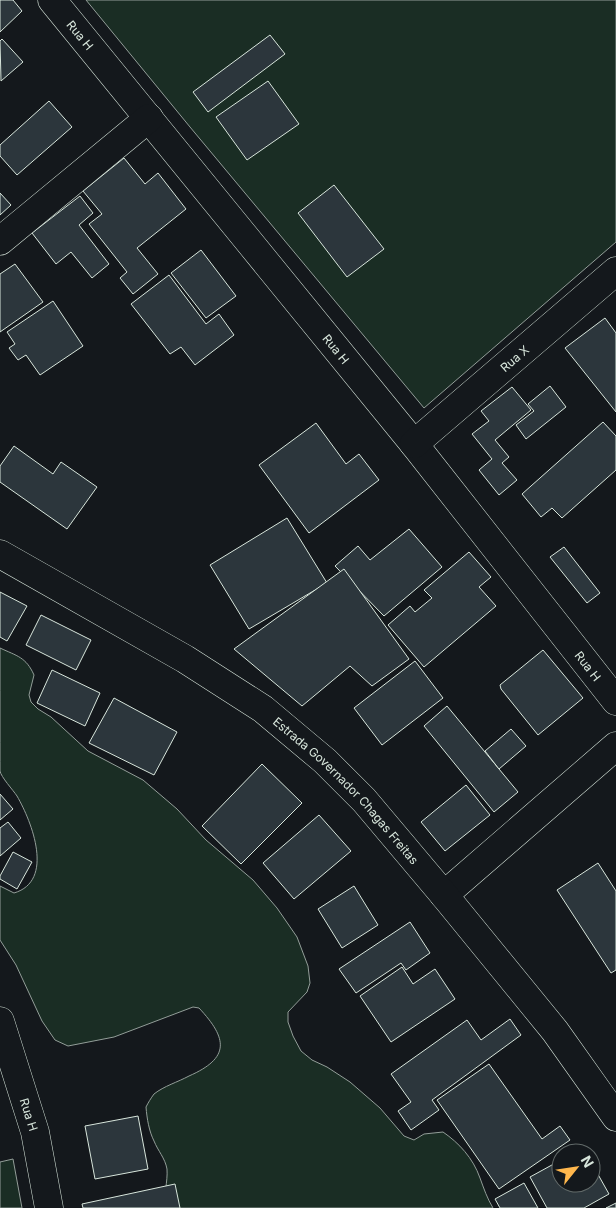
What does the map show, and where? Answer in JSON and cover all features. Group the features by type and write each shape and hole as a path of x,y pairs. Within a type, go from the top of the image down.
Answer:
{"street":[{"name":"Rua H","path":"52,0 414,444 616,701"},
{"path":"0,241 149,118"},
{"name":"Rua X","path":"414,444 616,271"},
{"name":"Estrada Governador Chagas Freitas","path":"0,554 184,659 263,708 325,761 364,800 444,895 555,1031 616,1116"},
{"path":"444,895 616,746"},
{"name":"Rua H","path":"0,1022 20,1079 35,1132 49,1208"}],"green space":[{"path":"86,0 616,0 616,242 424,408"},
{"path":"0,648 28,664 34,675 29,695 31,702 38,709 51,717 88,751 143,780 177,809 206,840 253,880 277,908 297,937 308,966 310,983 307,992 288,1012 288,1022 301,1051 312,1060 350,1082 380,1108 404,1136 414,1140 424,1134 443,1132 449,1136 460,1146 474,1164 493,1208 166,1208 167,1169 151,1133 146,1107 158,1091 212,1062 218,1055 220,1047 219,1038 209,1019 199,1008 193,1007 114,1037 68,1046 55,1040 42,1021 16,965 0,940 0,886 14,893 27,886 34,876 37,864 36,850 29,820 17,796 0,771"},
{"path":"13,1159 22,1208 0,1208 0,1162"}],"building":[{"path":"0,0 13,0 22,11 0,32"},
{"path":"270,35 285,54 208,112 193,92"},
{"path":"2,39 23,62 1,81 0,41"},
{"path":"268,81 299,124 247,160 216,117"},
{"path":"49,101 72,127 17,175 0,156 0,145"},
{"path":"124,158 145,184 158,173 186,209 137,248 158,274 133,294 120,278 127,272 89,224 102,214 83,191"},
{"path":"334,185 384,249 347,277 298,213"},
{"path":"0,193 11,205 0,215"},
{"path":"80,196 93,213 79,225 109,264 92,278 71,252 56,264 32,233"},
{"path":"201,250 236,296 206,318 171,273"},
{"path":"15,264 43,302 0,332 0,274"},
{"path":"169,275 206,324 219,314 234,335 195,365 181,347 170,354 131,304"},
{"path":"53,301 83,346 40,375 26,355 18,360 9,348 15,344 7,332"},
{"path":"605,318 616,333 616,412 565,348"},
{"path":"550,386 566,407 526,439 516,425 534,411 528,404"},
{"path":"512,387 531,410 495,440 509,457 502,463 517,480 499,495 479,470 492,459 472,434 489,421 481,411"},
{"path":"603,422 616,436 616,470 562,518 552,508 541,517 522,494"},
{"path":"316,423 346,464 359,454 379,480 309,533 259,465"},
{"path":"14,446 53,474 61,462 97,487 67,529 0,482 0,466"},
{"path":"287,518 327,583 249,629 210,565"},
{"path":"409,529 442,567 384,616 335,566 358,546 370,560"},
{"path":"564,547 600,593 587,603 550,557"},
{"path":"469,552 491,577 479,587 496,606 424,667 388,625 410,606 415,612 432,598 424,590"},
{"path":"344,569 409,659 372,686 350,666 302,706 234,649"},
{"path":"0,592 27,606 7,641 0,637"},
{"path":"41,615 91,640 76,670 26,645"},
{"path":"543,650 583,698 538,735 501,689 500,685"},
{"path":"415,661 443,698 382,745 354,708"},
{"path":"52,670 100,693 85,726 37,703"},
{"path":"114,698 177,732 154,775 89,743"},
{"path":"447,706 518,792 494,812 424,726"},
{"path":"511,729 526,746 499,769 485,751"},
{"path":"262,764 302,803 241,864 202,826"},
{"path":"466,785 490,815 445,851 421,822"},
{"path":"0,794 13,809 0,820"},
{"path":"319,815 351,851 294,899 263,863"},
{"path":"8,822 21,838 0,856 0,828"},
{"path":"13,852 32,862 17,889 0,879"},
{"path":"598,863 616,891 616,970 611,973 557,890"},
{"path":"354,886 378,925 342,948 318,909"},
{"path":"410,922 430,953 406,970 401,963 356,993 339,969"},
{"path":"402,967 413,984 435,969 455,999 391,1042 360,996"},
{"path":"510,1019 521,1035 432,1100 439,1110 411,1130 398,1111 411,1102 391,1074 467,1020 481,1040"},
{"path":"489,1064 542,1139 560,1126 570,1140 566,1143 551,1143 551,1153 499,1189 437,1100"},
{"path":"138,1116 148,1169 95,1179 85,1126"},
{"path":"551,1165 551,1193 601,1193 601,1180 609,1194 584,1208 547,1208 530,1177"},
{"path":"524,1183 538,1208 500,1208 495,1199"},
{"path":"175,1184 180,1208 83,1208 82,1204"},
{"path":"616,1203 616,1208 606,1208"}]}
